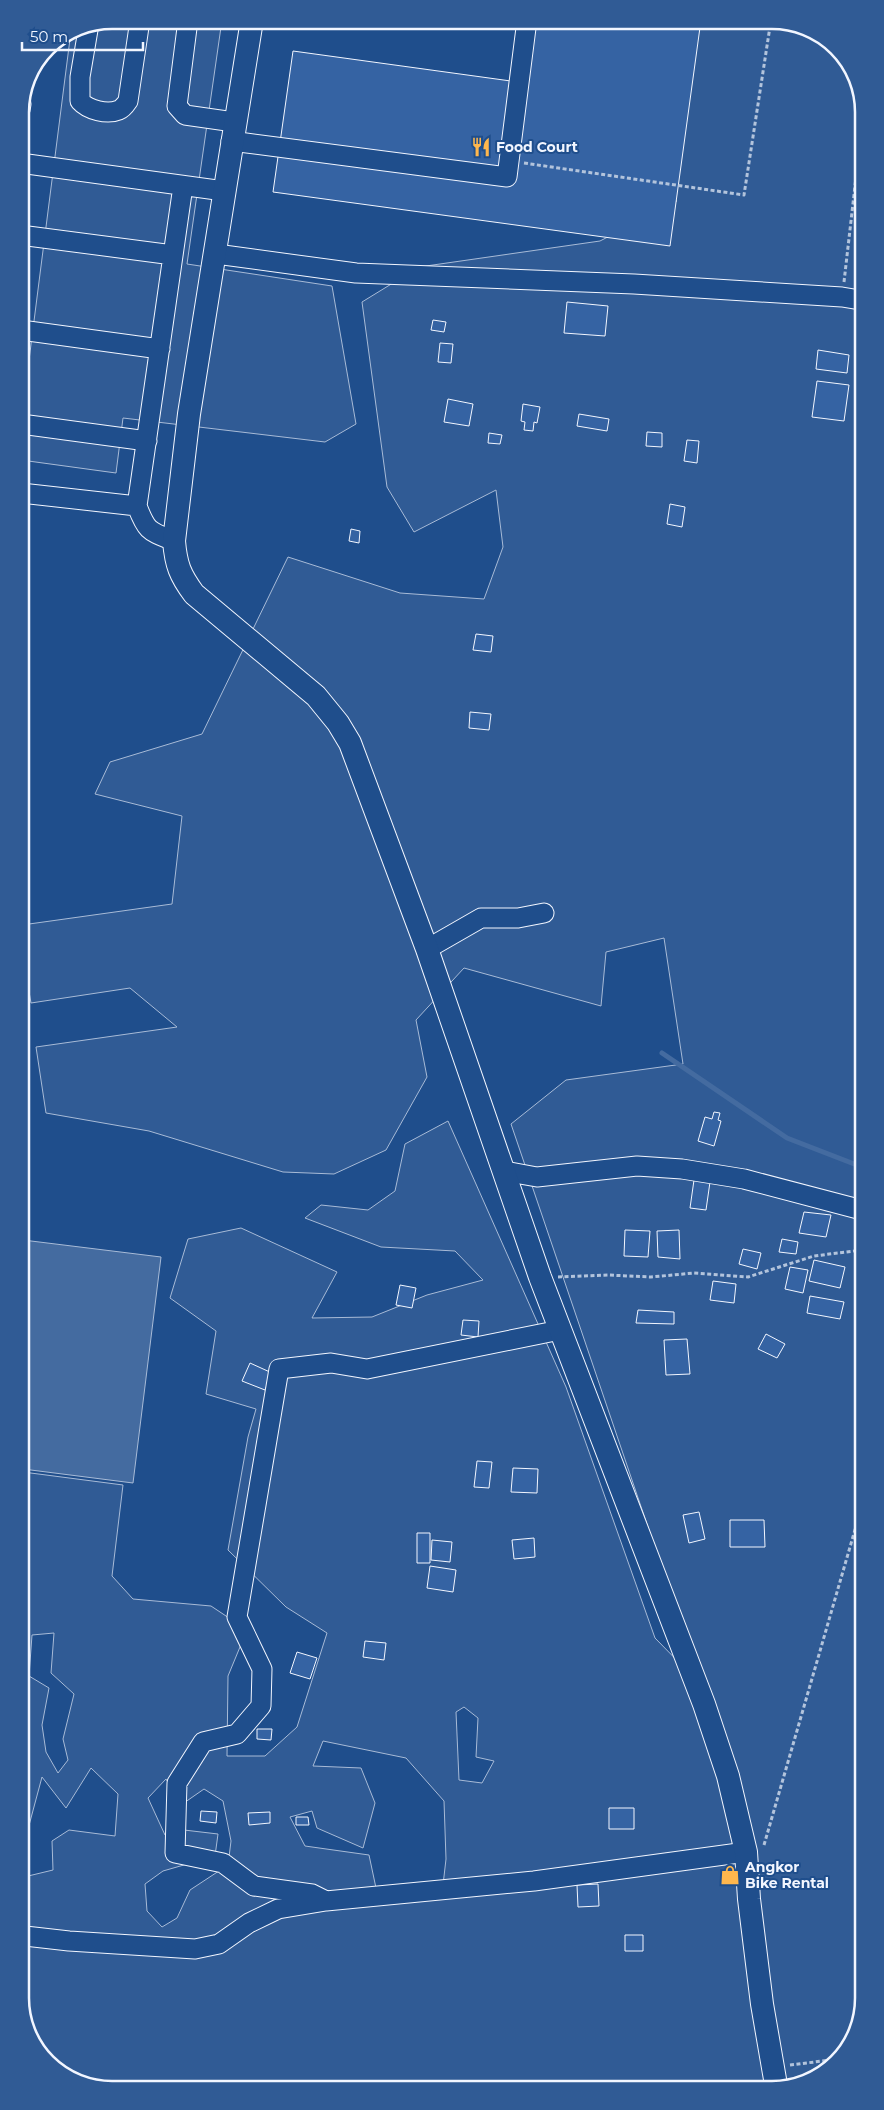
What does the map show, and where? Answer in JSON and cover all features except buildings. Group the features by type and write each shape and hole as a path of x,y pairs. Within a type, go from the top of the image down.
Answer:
{"main road":[{"path":"250,29 189,414 174,541 175,558 180,575 194,594 316,696 338,722 350,743 427,949 540,1277 704,1704 754,1852 749,1899 774,2076"}],"street":[{"path":"88,32 80,77 80,101 86,107 108,112 120,110 128,101 139,29"},
{"path":"187,29 177,106 185,115 233,132 507,177 526,29"},
{"path":"29,163 224,191"},
{"path":"174,541 154,533 145,526 137,506 183,186"},
{"path":"29,236 173,255"},
{"path":"216,254 356,273 634,284 851,298"},
{"path":"29,331 160,349"},
{"path":"29,425 147,441"},
{"path":"29,494 137,506"},
{"path":"427,949 482,918 518,918 544,913"},
{"path":"504,1171 537,1177 637,1166 682,1169 744,1179 855,1208"},
{"path":"326,1901 312,1894 254,1886 223,1863 175,1853 176,1783 203,1742 237,1734 261,1706 262,1670 237,1617 279,1369 331,1363 367,1369 560,1330"},
{"path":"29,1937 195,1949 219,1944 249,1923 278,1909 326,1901 534,1881 754,1852"}],"path":[{"path":"509,161 744,195 769,29"},
{"path":"851,298 855,224"},
{"path":"540,1277 608,1275 650,1277 694,1273 748,1277 814,1256 855,1251"},
{"path":"754,1852 855,1528"},
{"path":"774,2076 824,2063"}],"shaded area":[{"path":"221,29 187,264 332,286 356,424 325,442 123,418 116,473 29,461 29,360 70,40 95,30"},
{"path":"617,29 789,30 814,40 831,53 844,70 851,85 855,111 855,1999 851,2025 838,2049 823,2064 799,2077 783,2081 106,2081 80,2075 61,2064 46,2049 37,2035 30,2015 29,1876 53,1870 52,1841 69,1830 115,1836 118,1794 91,1768 66,1808 42,1777 29,1825 29,1676 29,1473 123,1485 112,1576 133,1599 211,1606 247,1630 228,1676 227,1756 265,1756 297,1727 327,1633 286,1607 228,1550 248,1437 256,1409 206,1394 216,1331 170,1298 188,1239 241,1228 337,1272 312,1318 372,1317 427,1295 483,1280 455,1251 381,1247 305,1218 321,1205 368,1210 395,1191 405,1144 448,1121 566,1387 655,1638 702,1686 511,1124 566,1080 683,1064 664,938 606,952 601,1006 464,968 416,1020 427,1077 386,1150 334,1174 283,1172 149,1131 46,1113 36,1047 177,1027 130,988 31,1003 29,992 29,924 172,904 182,816 95,794 110,762 202,734 288,557 400,593 484,599 503,547 496,490 414,532 387,487 362,302 419,267 600,241 677,201 581,121","holes":["54,1633 51,1673 74,1694 63,1739 68,1760 58,1773 46,1752 42,1725 49,1688 29,1676 32,1635","464,1707 478,1718 476,1757 494,1761 482,1783 459,1780 456,1712","323,1741 406,1758 444,1801 446,1859 443,1885 376,1888 369,1855 305,1846 290,1817 312,1811 317,1828 363,1848 375,1803 361,1768 313,1766","166,1779 181,1805 204,1789 223,1801 231,1841 228,1865 190,1890 177,1918 162,1927 147,1911 145,1884 163,1871 215,1856 218,1834 184,1830 165,1835 148,1798"]},
{"path":"29,1241 161,1257 133,1483 29,1470"}],"waterway":[{"path":"662,1053 787,1138 855,1164"}],"place":[{"name":"Food Court","path":"481,147"},
{"name":"Angkor Bike Rental","path":"730,1875"}]}
